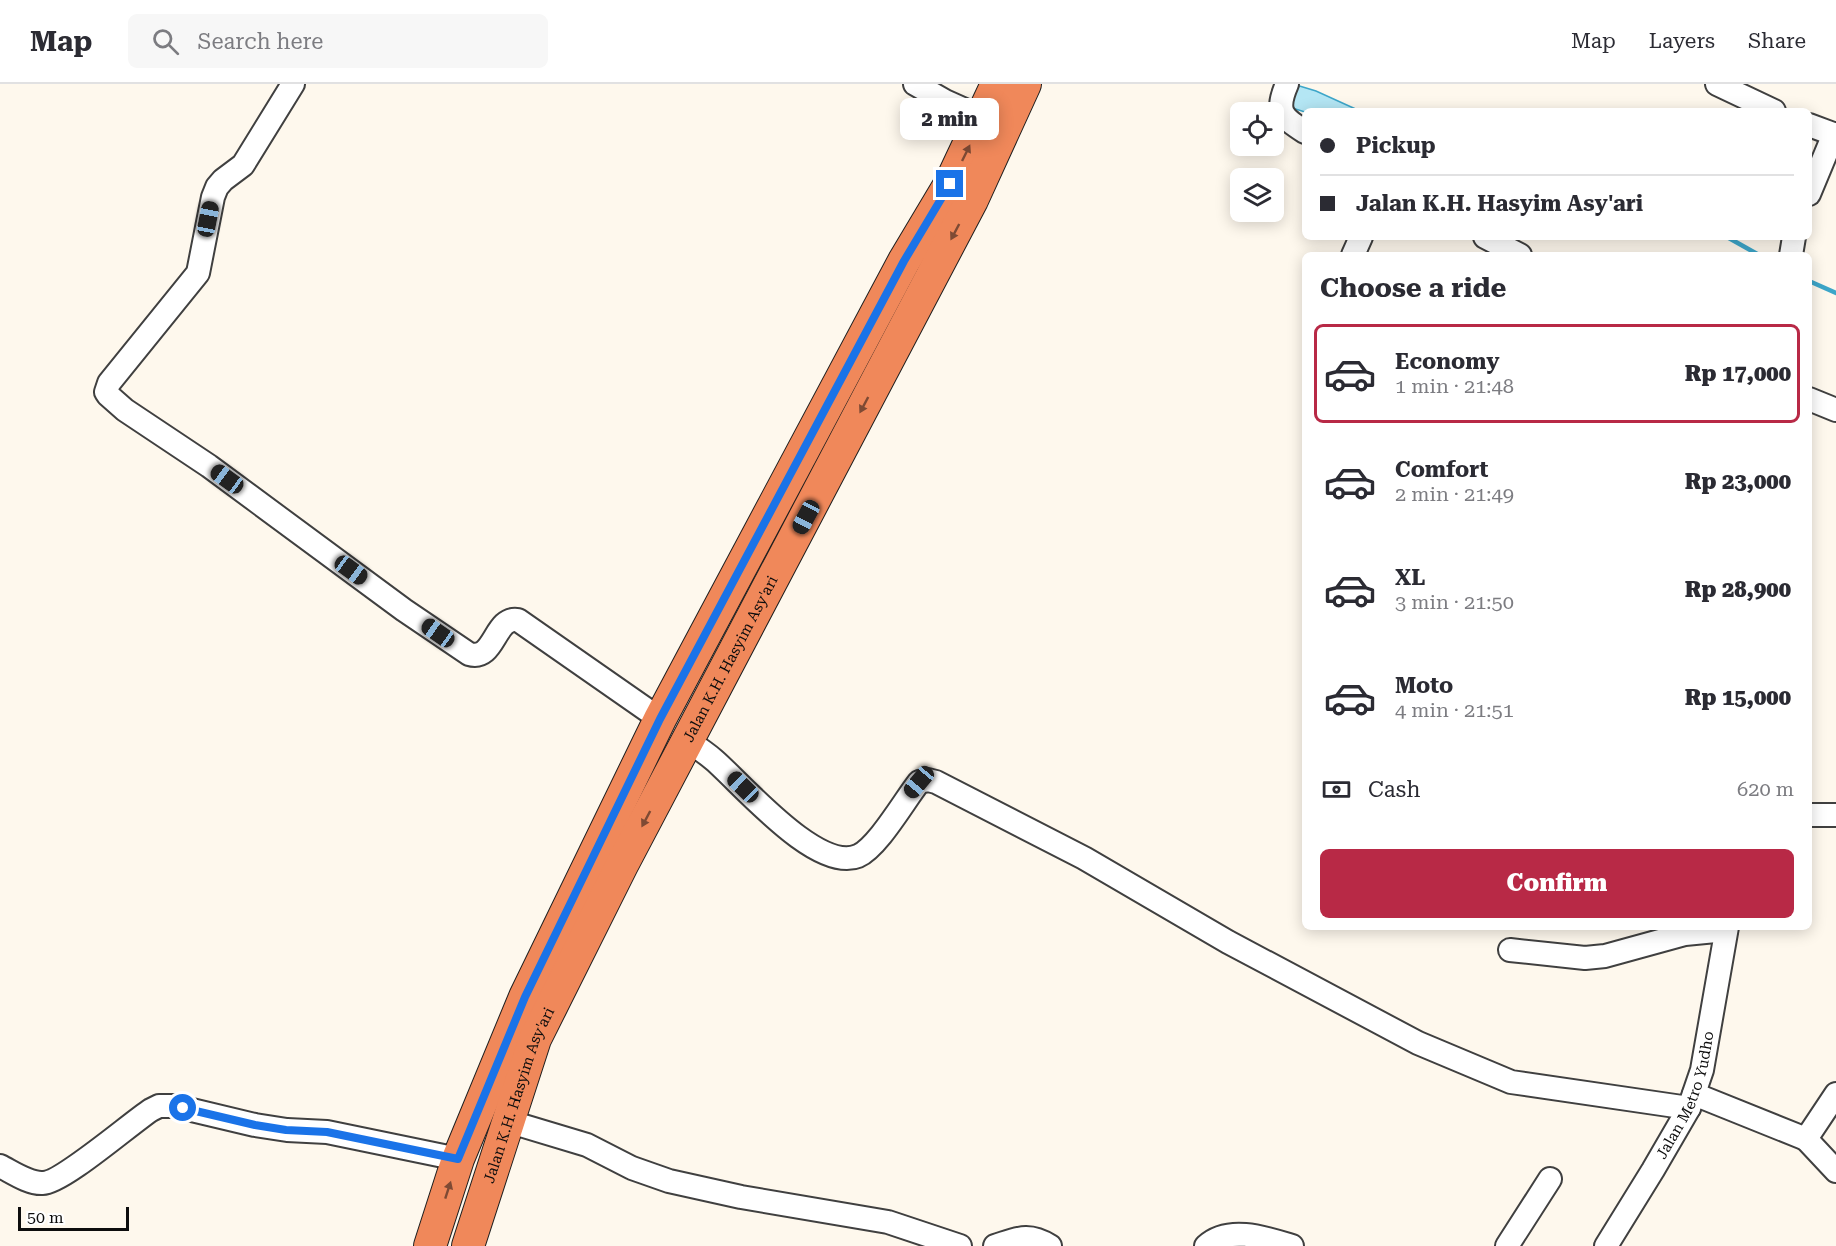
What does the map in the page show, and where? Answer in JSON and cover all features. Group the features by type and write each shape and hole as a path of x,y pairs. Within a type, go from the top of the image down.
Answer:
{"highway":[{"name":"Jalan K.H. Hasyim Asy'ari","path":"430,1246 458,1159 525,997 660,719 904,261 950,184 997,84"},
{"name":"Jalan K.H. Hasyim Asy'ari","path":"468,1246 535,1039 622,865 972,200 1025,84"},
{"path":"728,593 725,612 733,616 738,613 804,494 813,484 826,477"},
{"path":"622,798 639,789 647,779 720,638 727,632 732,632 736,636 733,655"},
{"path":"453,1246 471,1196 487,1182"}],"street":[{"path":"293,84 243,165 217,187 198,273 109,383 106,392 125,410 209,466 404,610 469,654 481,655 507,622 518,620 660,719"},
{"path":"915,84 982,118"},
{"path":"1287,84 1281,102 1282,115 1302,130"},
{"path":"1717,84 1768,108"},
{"path":"1812,126 1835,134 1812,187"},
{"path":"1491,240 1514,252"},
{"path":"1812,400 1836,410"},
{"path":"688,741 713,759 789,830 819,850 834,856 857,856 874,844 919,782 928,780 936,782 1084,858 1228,942 1418,1043 1511,1082 1691,1101 1806,1139 1836,1171"},
{"path":"1812,815 1836,815"},
{"path":"1510,950 1586,958 1605,956 1685,934 1719,930"},
{"name":"Jalan Metro Yudho","path":"1606,1246 1653,1170 1691,1101 1702,1070 1727,930"},
{"path":"1806,1139 1836,1094"},
{"path":"0,1166 36,1182 51,1182 78,1165 151,1110 163,1105 264,1126 327,1132 458,1159"},
{"path":"507,1121 587,1145 632,1168 688,1186 888,1222 960,1246"},
{"path":"1507,1246 1550,1179"},
{"path":"1206,1246 1221,1236 1233,1235 1264,1238 1292,1246"},
{"path":"995,1246 1030,1237 1050,1246"}],"water":[{"path":"1293,84 1316,91 1353,108 1302,108 1302,111 1289,107"}],"waterway":[{"path":"1732,240 1754,252"},
{"path":"1812,282 1836,293"}],"route":[{"path":"183,1108 255,1125 286,1130 327,1132 458,1159 525,997 660,719 904,261 950,184"}]}
